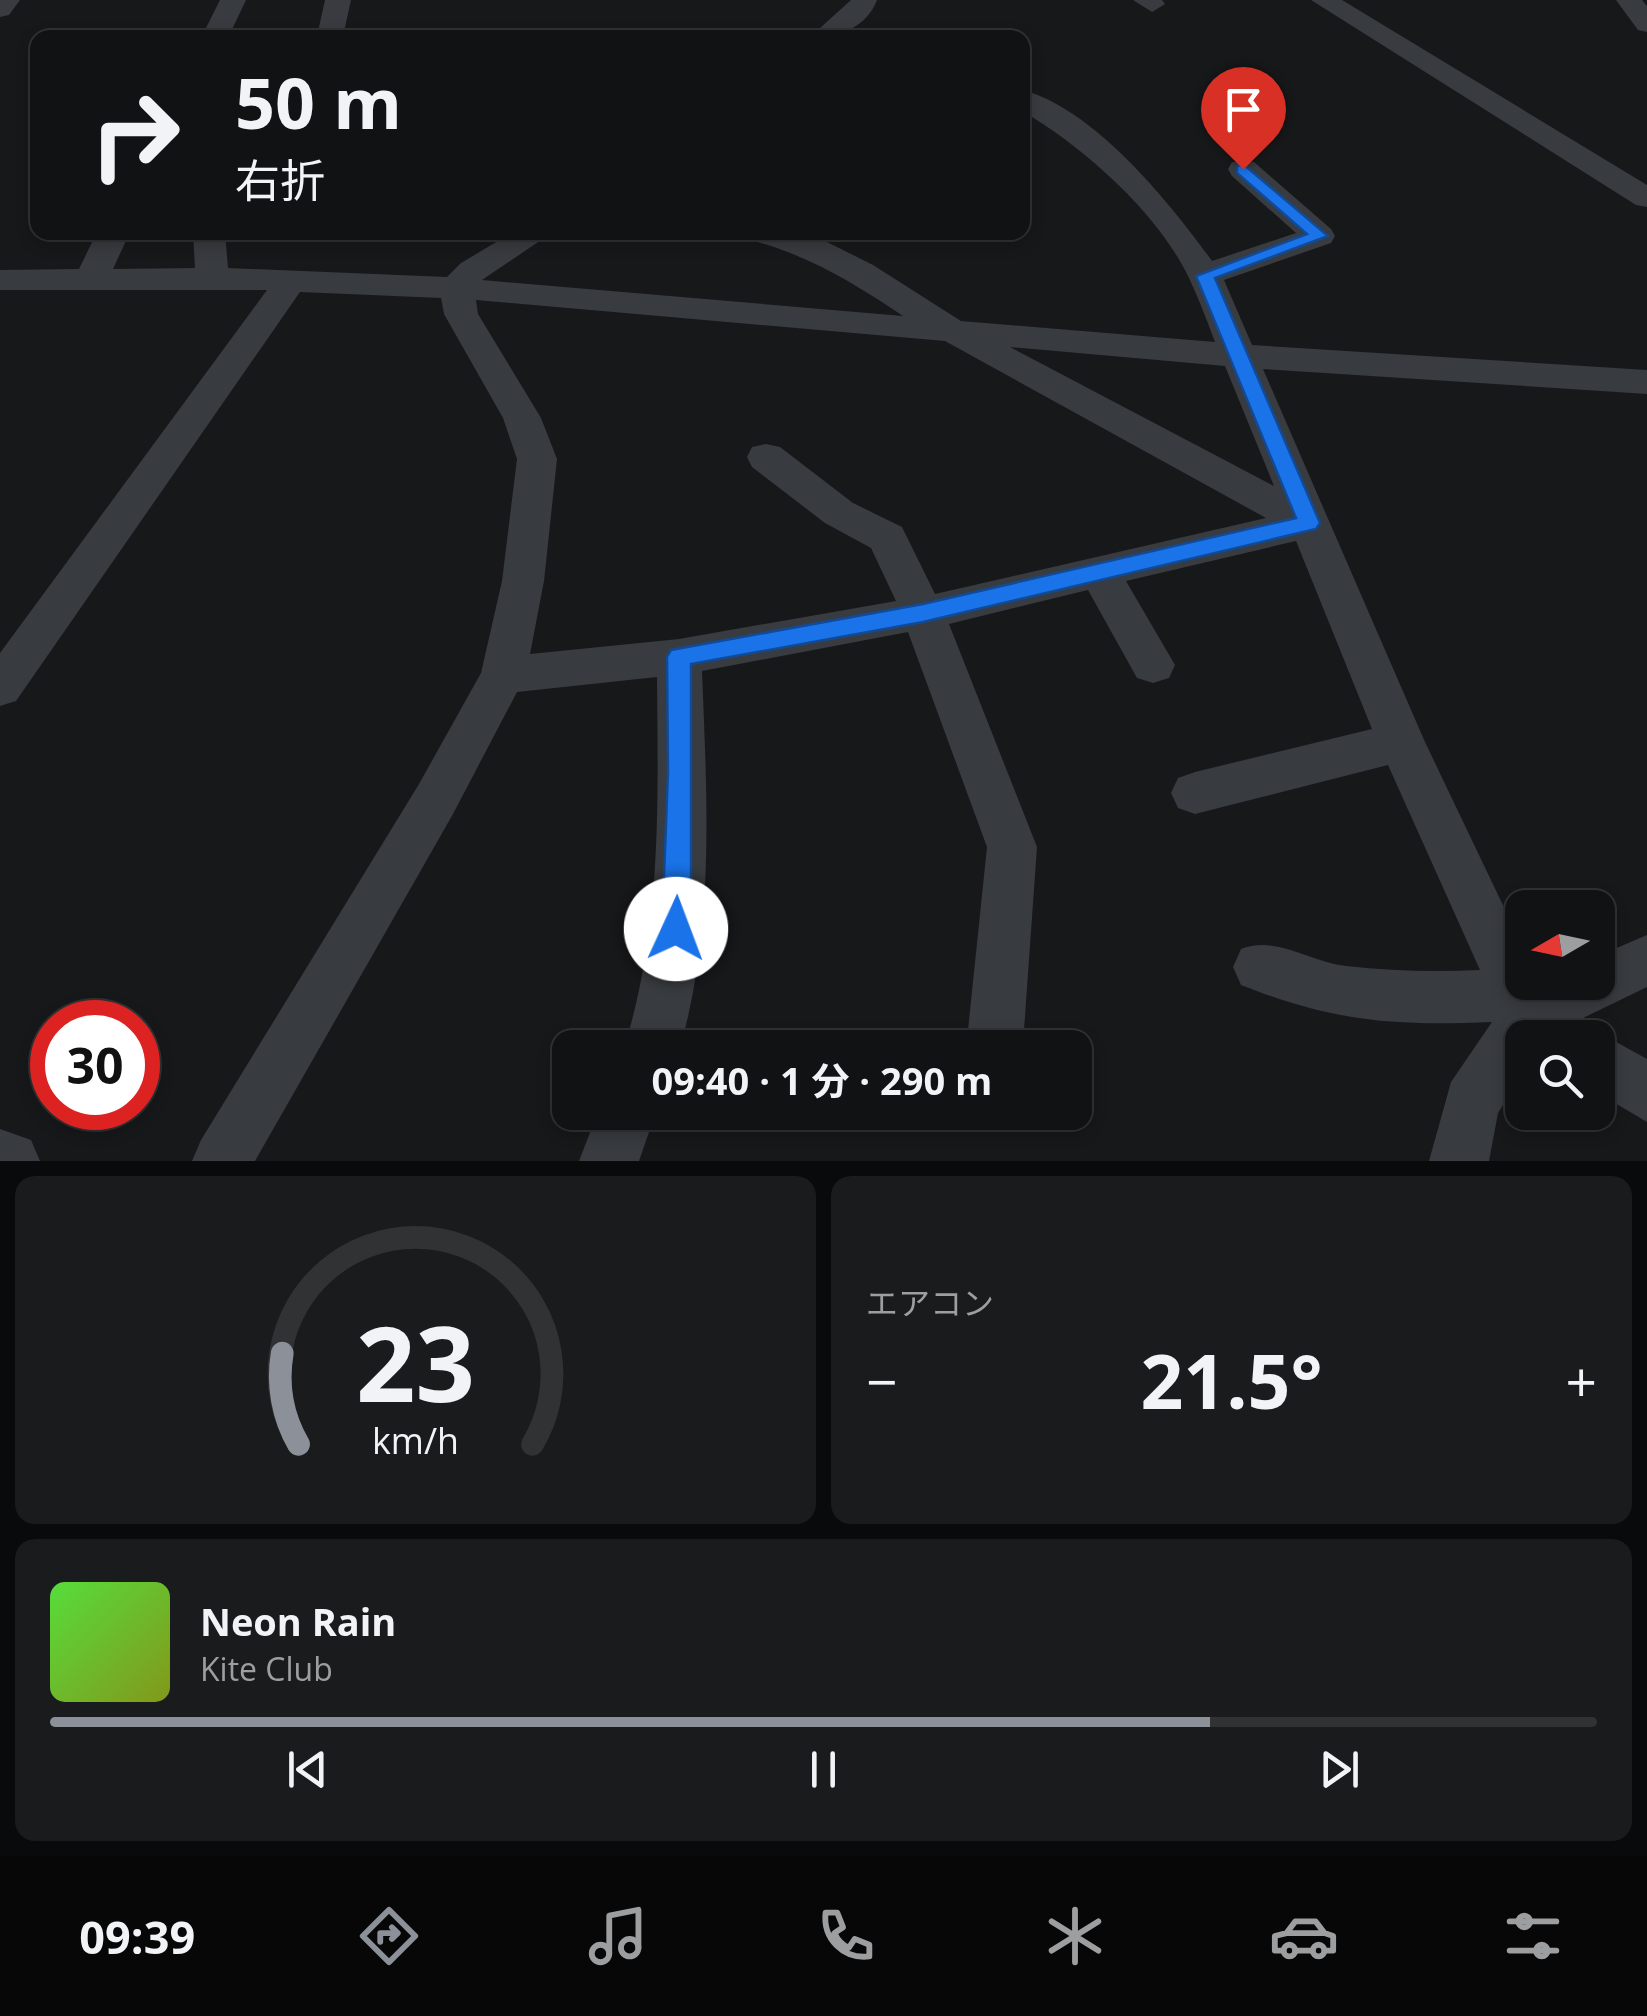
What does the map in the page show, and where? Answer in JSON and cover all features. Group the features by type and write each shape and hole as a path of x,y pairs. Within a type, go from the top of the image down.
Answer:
{"street":[{"path":"0,10 7,0"},
{"path":"218,30 233,0"},
{"path":"331,30 338,0"},
{"path":"841,30 864,0"},
{"path":"1324,0 1647,198"},
{"path":"1629,0 1647,24"},
{"path":"1030,103 1054,116 1114,162 1161,211 1205,276 1242,356 1401,742 1538,1016"},
{"path":"1586,161 1647,168"},
{"path":"1205,276 1319,236 1243,169"},
{"path":"90,279 110,240"},
{"path":"210,240 212,278"},
{"path":"456,288 473,270 523,240"},
{"path":"797,240 870,274 949,328 1309,523"},
{"path":"0,280 212,278 456,288 1242,356 1647,382"},
{"path":"0,688 291,281"},
{"path":"222,1161 436,799 504,674 523,580 536,459 522,418 461,314 456,288"},
{"path":"766,458 838,513 887,538 923,613 1012,846 996,1030"},
{"path":"504,674 679,657 923,613 1309,523"},
{"path":"1099,572 1153,665"},
{"path":"659,1030 676,929 681,772 679,657"},
{"path":"1195,793 1401,742"},
{"path":"1459,1161 1471,1102 1538,1016 1647,960"},
{"path":"1260,967 1340,992 1538,1016"},
{"path":"1615,1071 1647,1093"},
{"path":"609,1161 620,1130"},
{"path":"0,1158 10,1161"}],"route":[{"path":"676,929 681,772 679,657 923,613 1309,523 1242,356 1205,276 1319,236 1243,169"}]}
